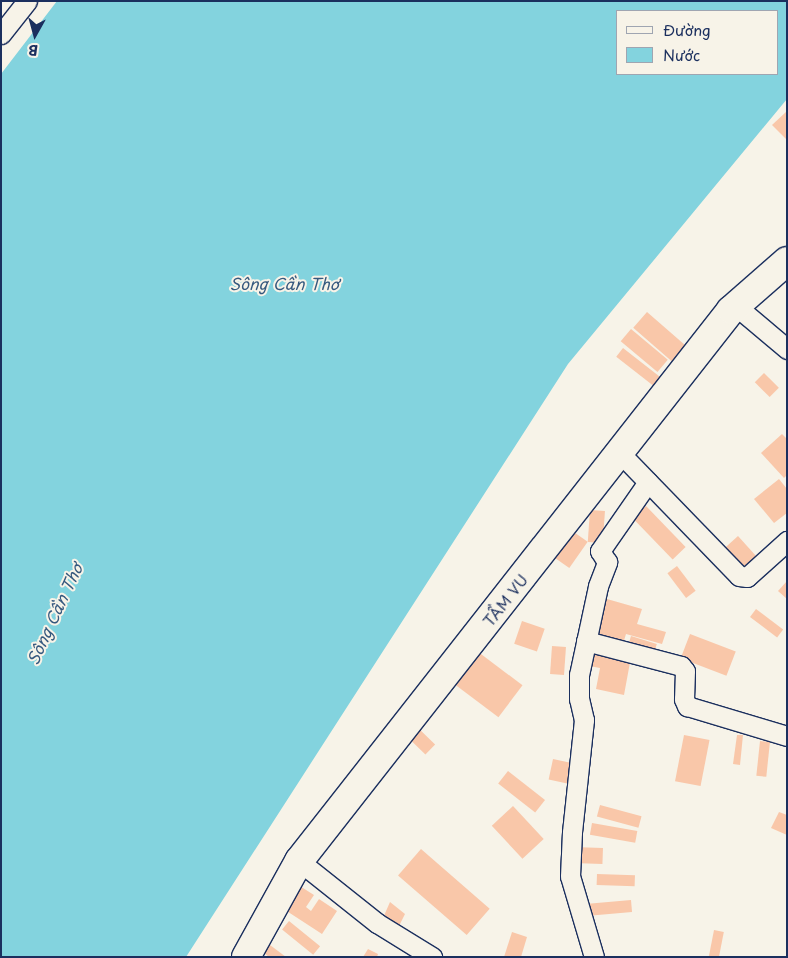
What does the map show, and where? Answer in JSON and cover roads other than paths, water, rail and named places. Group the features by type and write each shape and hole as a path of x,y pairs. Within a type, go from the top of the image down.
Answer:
{"street":[{"path":"1,34 27,1"},
{"name":"TẦM VU","path":"246,957 299,861 736,306 787,261"},
{"path":"736,306 787,349"},
{"path":"620,453 739,576 747,577 787,541"},
{"path":"594,957 570,876 572,832 584,720 579,700 580,675 598,586 606,562 600,551 648,482"},
{"path":"586,641 681,666 685,671 684,699 687,706 787,736"},
{"path":"299,861 377,923 432,957"}],"water":[{"name":"Sông Cần Thơ","path":"57,1 787,1 787,99 568,364 186,957 1,957 1,74"}]}
